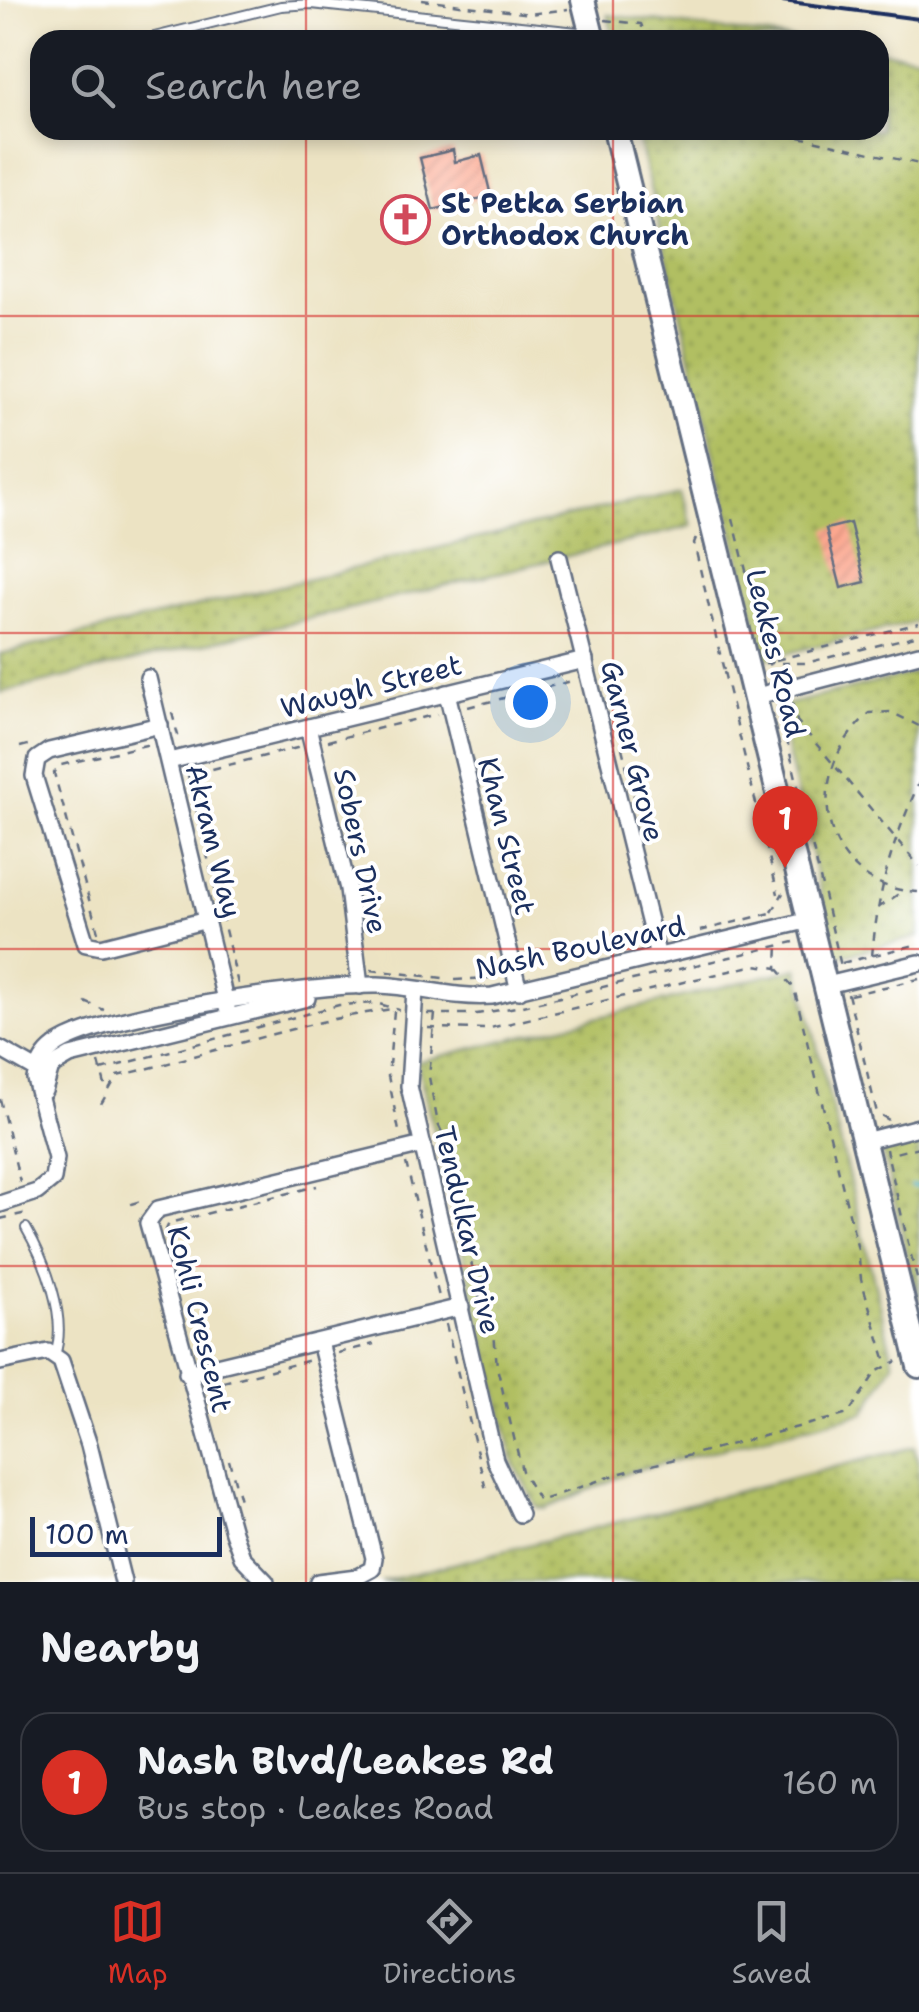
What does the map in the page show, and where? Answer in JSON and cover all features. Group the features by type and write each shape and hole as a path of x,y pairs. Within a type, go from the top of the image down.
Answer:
{"street":[{"name":"Leakes Road","path":"619,140 766,693 810,920 840,987 865,1141 912,1370"},
{"name":"Garner Grove","path":"559,558 658,957"},
{"path":"766,693 919,654"},
{"name":"Waugh Street","path":"176,760 584,660"},
{"name":"Akram Way","path":"148,678 160,725 176,760 227,1009"},
{"name":"Khan Street","path":"447,693 517,983"},
{"path":"160,725 49,752 37,758 34,776 86,944 101,947 208,920"},
{"name":"Sobers Drive","path":"308,727 348,889 359,978"},
{"name":"Nash Boulevard","path":"41,1072 85,1051 227,1009 359,978 472,997 517,983 658,957 810,920"},
{"path":"840,987 919,962"},
{"name":"Tendulkar Drive","path":"416,990 408,1086 501,1480 520,1514"},
{"name":"Nash Boulevard","path":"41,1072 55,1046 80,1034 227,1009"},
{"path":"0,1048 41,1072 36,1088 56,1158 48,1187 0,1204"},
{"path":"865,1141 919,1127"},
{"name":"Kohli Crescent","path":"266,1582 242,1556 232,1532 195,1372 148,1231 152,1215 158,1209 423,1145"},
{"path":"195,1372 322,1349 443,1312 463,1314"},
{"path":"318,1582 357,1577 372,1569 374,1558 322,1349"},
{"path":"0,1362 40,1353 55,1355 64,1367 90,1445 123,1582"}],"lane":[{"path":"183,30 281,6 311,4 585,20"},
{"path":"26,1228 46,1266 59,1331 55,1355"}],"path":[{"path":"422,0 640,24 643,30"},
{"path":"812,140 919,164"},
{"path":"734,518 766,693 841,963 840,987 876,1113 891,1122"},
{"path":"701,528 694,543 779,898"},
{"path":"774,660 919,623"},
{"path":"724,672 734,669"},
{"path":"465,708 578,679"},
{"path":"792,702 797,721 919,866"},
{"path":"170,706 176,760"},
{"path":"919,726 891,712 870,713 852,728 832,762 827,806 838,847 856,869 881,886 919,892"},
{"path":"253,983 238,984 188,775 438,714"},
{"path":"99,936 54,773 61,765 151,743"},
{"path":"622,748 640,821"},
{"path":"872,956 881,886 895,837 919,782"},
{"path":"876,909 903,891"},
{"path":"687,934 771,913"},
{"path":"794,942 539,1002 478,1014 435,1014 429,1078 438,1124 458,1168 462,1222 522,1470 539,1501 621,1473 848,1414 876,1372 899,1360 912,1370"},
{"path":"841,963 919,944"},
{"path":"777,968 781,956"},
{"path":"393,1024 486,1029 755,965 777,968 794,988 858,1250 861,1279 887,1366"},
{"path":"678,968 682,983"},
{"path":"359,978 410,971 452,980 517,983"},
{"path":"840,987 919,979"},
{"path":"86,1002 113,1014"},
{"path":"539,1002 543,1017"},
{"path":"108,1093 101,1070 339,1005 376,1003 394,1009"},
{"path":"394,1009 388,1076 486,1490"},
{"path":"101,1104 117,1076 328,1020 394,1009"},
{"path":"0,1099 22,1186 11,1189"},
{"path":"889,1161 919,1286"},
{"path":"163,1235 169,1223 330,1183"},
{"path":"0,1220 27,1213"},
{"path":"463,1314 486,1314"},
{"path":"195,1372 206,1387 322,1349 374,1344"},
{"path":"228,1456 242,1511"}],"green space":[{"path":"608,15 721,30 612,30"},
{"path":"889,52 919,56 919,621 764,659 638,140 889,140"},
{"path":"682,489 692,526 0,693 0,654"},
{"path":"919,672 919,937 836,957 776,707"},
{"path":"798,968 894,1363 864,1413 632,1471 545,1509 537,1507 514,1463 417,1062"},
{"path":"919,1140 919,1302 882,1149"},
{"path":"914,1447 919,1466 919,1582 381,1582"}],"building":[{"path":"453,150 455,162 481,155 491,196 433,210 420,158"},
{"path":"850,523 865,582 841,588 826,529"}],"waterway":[{"path":"911,1186 919,1187"}],"railway":[{"path":"775,0 919,19"}],"place":[{"name":"St Petka Serbian Orthodox Church","path":"406,219"},
{"name":"Nash Blvd/Leakes Rd","path":"785,868"}]}
